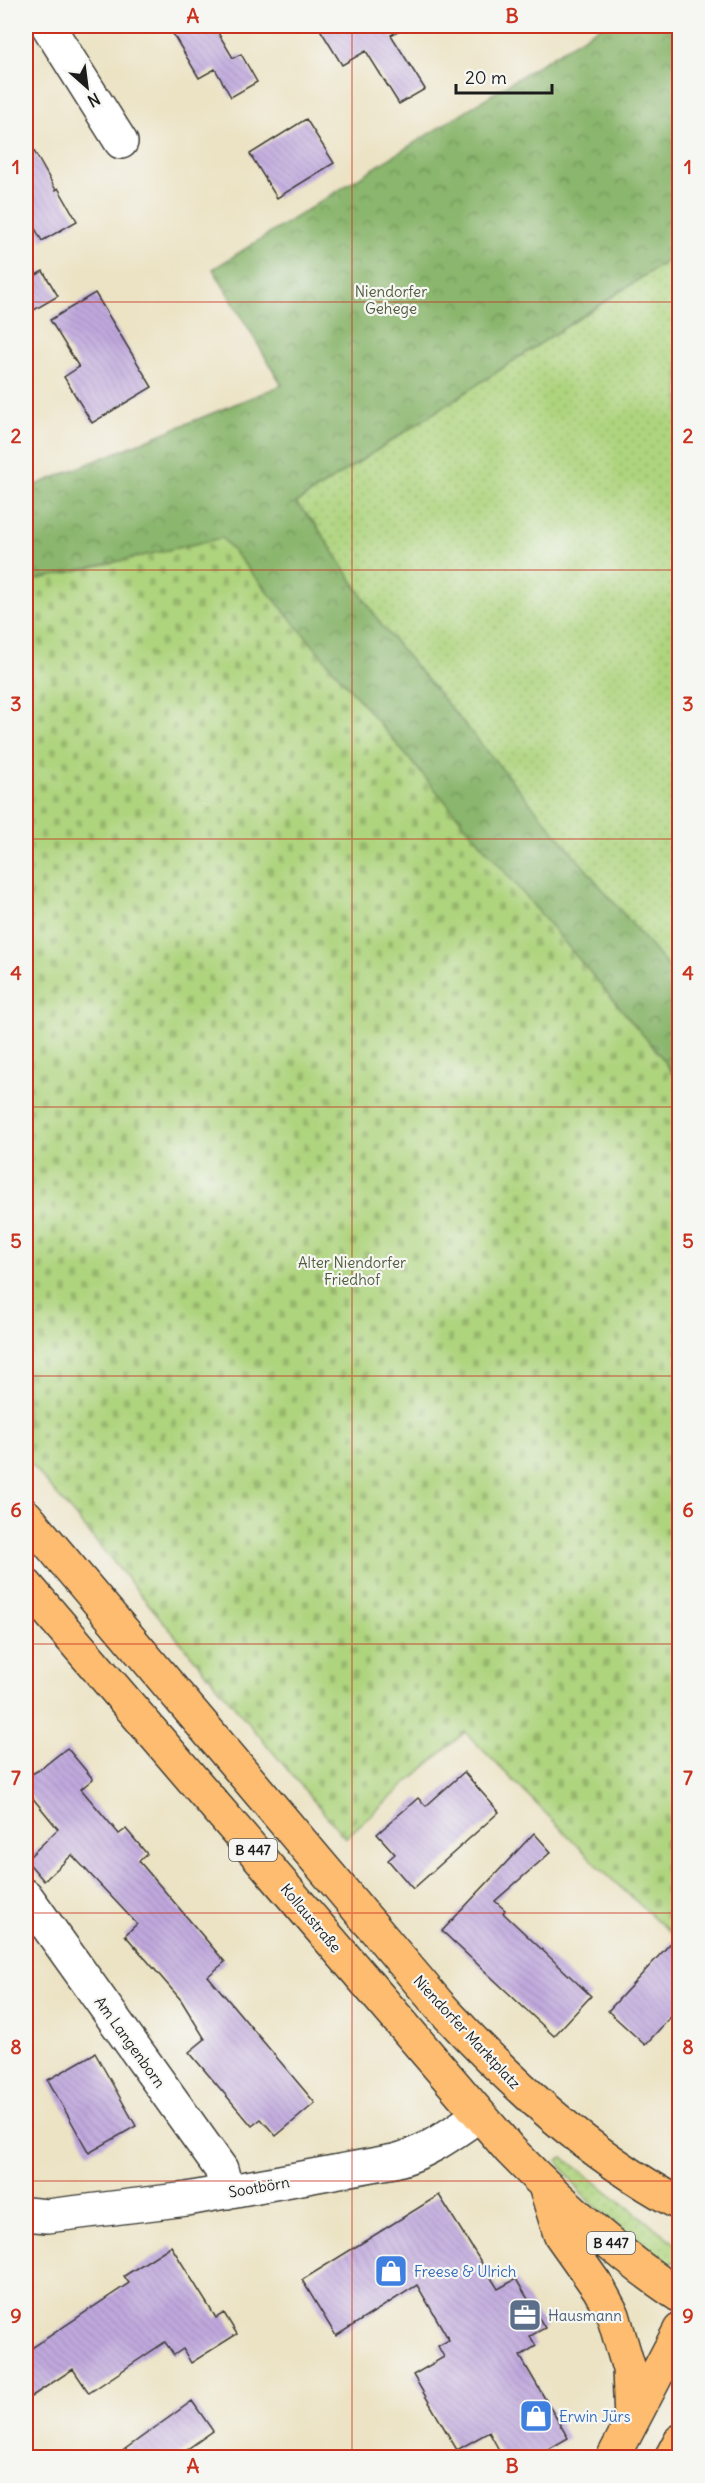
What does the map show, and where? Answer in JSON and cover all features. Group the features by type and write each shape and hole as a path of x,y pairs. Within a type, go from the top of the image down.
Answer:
{"main road":[{"name":"Niendorfer Marktplatz","path":"26,1516 439,2005 516,2085 583,2142 680,2204"},
{"name":"Kollaustraße","path":"26,1585 479,2115"},
{"name":"B 447","path":"479,2115 545,2186 644,2272 680,2296"},
{"path":"545,2186 560,2234 599,2289 616,2323 629,2369 631,2421"},
{"path":"613,2457 680,2330"},
{"path":"671,2457 680,2441"}],"street":[{"path":"48,26 121,142"},
{"name":"Am Langenborn","path":"26,1896 221,2169 227,2192"},
{"name":"Sootbörn","path":"26,2214 47,2216 105,2211 227,2192 407,2158 431,2148 479,2115"}],"green space":[{"name":"Niendorfer Gehege","path":"601,26 679,26 679,253 296,503 316,525 382,626 679,980 679,1083 659,1054 222,538 26,582 26,489 282,385 213,269"},
{"path":"679,253 679,987 380,628 319,539 319,530 296,503"},
{"name":"Alter Niendorfer Friedhof","path":"222,538 659,1054 679,1083 679,1940 608,1876 465,1732 345,1838 26,1458 26,582"},
{"path":"563,2157 677,2245 679,2260 668,2264 583,2196 557,2160"}],"building":[{"path":"187,26 214,26 233,58 241,54 257,82 231,97 215,69 199,78 173,34"},
{"path":"318,26 407,26 391,35 425,89 399,104 366,51 342,65"},
{"path":"306,119 334,163 277,198 250,154"},
{"path":"26,137 56,190 58,188 77,221 42,241 26,212"},
{"path":"43,271 58,296 34,310 26,295 26,281"},
{"path":"95,293 152,387 92,423 64,377 79,367 50,320"},
{"path":"67,1748 93,1779 81,1789 119,1834 126,1829 147,1854 139,1861 225,1962 208,1976 315,2103 276,2136 261,2119 252,2126 189,2052 205,2039 181,2000 125,1935 137,1924 72,1855 44,1881 26,1860 58,1829 26,1790 26,1777"},
{"path":"464,1772 499,1812 413,1889 388,1860 395,1854 377,1834 418,1798 426,1806"},
{"path":"534,1833 551,1852 495,1901 505,1910 503,1913 591,1996 554,2036 442,1931"},
{"path":"680,1933 680,2007 645,2045 608,2011"},
{"path":"95,2053 136,2126 89,2153 48,2080"},
{"path":"439,2195 498,2289 516,2279 545,2328 530,2336 536,2346 520,2356 568,2438 535,2457 503,2457 489,2432 457,2450 413,2375 444,2357 438,2346 449,2340 417,2285 336,2336 302,2280"},
{"path":"171,2246 216,2318 224,2313 237,2334 191,2363 183,2349 174,2355 165,2342 89,2393 73,2369 26,2400 26,2352 129,2283 124,2276"},
{"path":"192,2401 213,2431 176,2457 114,2457"}],"place":[{"name":"Freese & Ulrich","path":"391,2271"},
{"name":"Hausmann","path":"525,2315"},
{"name":"Erwin Jürs","path":"536,2416"}]}
